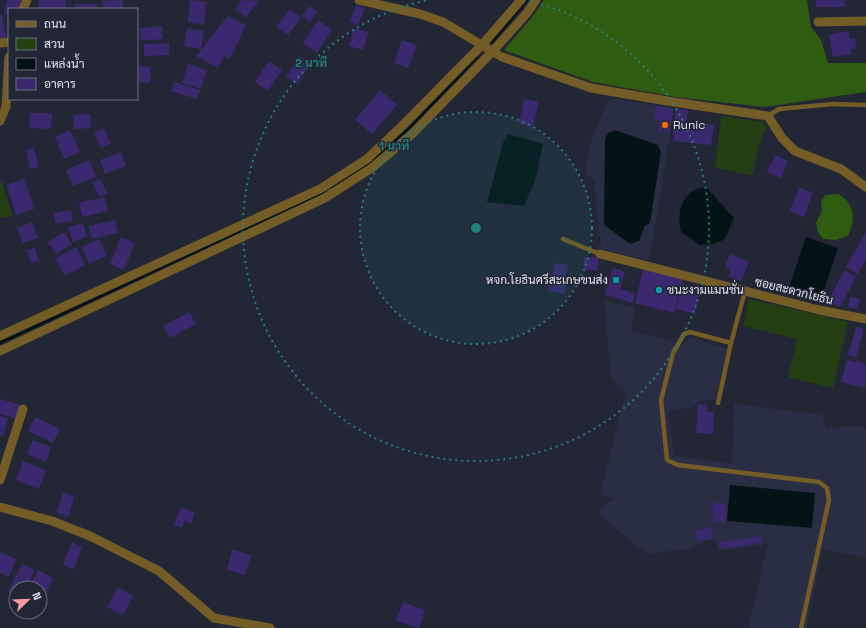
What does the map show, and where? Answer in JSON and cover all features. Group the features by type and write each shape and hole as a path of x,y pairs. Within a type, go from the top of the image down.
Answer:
{"street":[{"path":"359,0 420,14 443,22 482,44 492,52 591,88 768,116 782,138 795,151 841,169 866,187"},
{"path":"0,336 320,189 367,159 403,125 482,44 521,0"},
{"path":"0,351 325,198 373,167 412,134 492,52 527,13 536,0"},
{"path":"818,22 866,22"},
{"path":"0,121 6,107 8,74"},
{"name":"ซอยสะดวกโยธิน","path":"600,254 819,310 866,319"},
{"path":"0,480 23,409"},
{"path":"0,448 10,450"},
{"path":"0,507 52,521 90,536 152,567 159,571 214,618 270,628"}],"lane":[{"path":"768,116 779,108 833,104 866,105"},
{"path":"562,239 600,254"},
{"path":"718,403 731,343 746,291"},
{"path":"731,343 690,332 684,334 673,353 661,400 667,460 678,465 819,482 827,488 829,500 801,628"}],"shaded area":[{"path":"609,98 674,108 649,261 601,249 594,180 586,173 589,146"},
{"path":"605,301 635,308 631,330 683,344 691,337 728,349 715,400 700,400 693,407 668,411 674,456 732,463 734,404 822,415 826,428 859,426 866,429 866,558 823,549 806,628 748,628 768,544 719,551 715,539 705,541 688,549 647,554 600,515 600,509 614,498 600,495 626,391 618,386 612,378 610,370"}],"green space":[{"path":"544,0 807,0 811,27 821,40 828,63 866,63 866,92 765,107 675,97 593,82 504,50 533,16"},
{"path":"723,116 763,122 767,128 761,139 752,176 715,167 721,119"},
{"path":"0,182 2,182 12,216 0,218"},
{"path":"838,194 848,202 851,207 853,218 851,230 848,236 836,240 823,239 818,232 816,223 822,211 821,202 825,195"},
{"path":"749,299 848,322 833,388 788,377 797,339 743,326"}],"water":[{"path":"615,130 658,145 661,152 650,223 645,226 639,241 630,244 604,225 605,139 608,133"},
{"path":"508,134 543,144 536,178 524,206 487,202 503,143"},
{"path":"706,187 734,218 725,239 714,244 700,245 681,232 679,217 680,209 686,197 691,192"},
{"path":"806,237 838,248 820,302 788,290"},
{"path":"730,485 815,493 812,528 727,521"}],"building":[{"path":"7,0 22,0 19,8 8,8 8,16 4,14"},
{"path":"39,0 66,0 65,8 38,8"},
{"path":"123,0 123,8 103,8 102,1"},
{"path":"190,0 206,2 204,24 188,22"},
{"path":"242,0 259,1 246,17 235,9"},
{"path":"816,0 845,0 845,7 816,7"},
{"path":"74,4 97,4 97,8 75,8"},
{"path":"356,5 365,9 358,25 350,22"},
{"path":"310,6 317,12 310,22 302,16"},
{"path":"290,9 301,18 288,35 276,27"},
{"path":"0,15 2,15 6,37 0,38"},
{"path":"228,16 246,25 230,59 224,56 218,68 196,56"},
{"path":"318,20 332,29 317,53 303,43"},
{"path":"162,26 163,39 141,41 139,28"},
{"path":"187,28 204,31 201,49 184,46"},
{"path":"354,28 369,32 363,50 349,46"},
{"path":"848,31 850,39 855,38 856,48 851,49 852,54 833,57 829,35"},
{"path":"402,40 417,45 408,68 394,63"},
{"path":"169,43 169,55 144,56 144,44"},
{"path":"299,56 310,62 298,84 286,77"},
{"path":"269,61 282,70 268,91 255,82"},
{"path":"188,64 207,70 201,89 182,83"},
{"path":"138,66 151,67 150,83 138,82"},
{"path":"174,82 200,90 197,99 171,91"},
{"path":"380,90 397,105 372,134 355,120"},
{"path":"524,99 539,102 533,127 519,124"},
{"name":"Runic","path":"656,106 673,109 670,133 658,131 660,119 654,118"},
{"path":"676,109 688,110 686,123 691,123 690,130 700,131 701,123 714,125 711,145 673,141"},
{"path":"30,113 52,113 51,129 29,128"},
{"path":"90,114 91,128 74,129 73,115"},
{"path":"104,128 111,144 101,148 94,133"},
{"path":"70,130 80,152 64,159 55,137"},
{"path":"34,148 39,167 30,169 26,150"},
{"path":"121,152 126,166 105,174 100,160"},
{"path":"775,155 788,161 781,178 767,172"},
{"path":"89,160 96,177 73,186 66,170"},
{"path":"24,179 34,209 16,215 7,185"},
{"path":"101,179 107,194 99,197 92,182"},
{"path":"799,187 813,193 804,217 790,211"},
{"path":"104,197 108,211 82,217 79,203"},
{"path":"71,210 73,221 56,224 54,213"},
{"path":"115,220 118,233 92,239 88,226"},
{"path":"32,222 38,238 23,243 17,228"},
{"path":"83,223 87,237 73,242 68,227"},
{"path":"64,232 72,244 56,254 48,242"},
{"path":"866,232 866,259 858,274 846,267"},
{"path":"121,237 135,243 124,270 110,264"},
{"path":"99,239 107,256 89,264 82,247"},
{"path":"76,247 85,265 65,276 55,258"},
{"path":"35,248 39,261 31,263 27,250"},
{"path":"730,254 749,262 741,281 728,276 731,270 725,267"},
{"path":"584,257 598,257 598,270 584,270"},
{"path":"555,263 568,265 565,279 552,277"},
{"name":"ชนะงามแมนชั่น","path":"644,267 683,277 674,313 635,303"},
{"name":"หจก.โยธินศรีสะเกษขนส่ง","path":"613,268 625,272 620,289 635,293 633,303 605,295"},
{"path":"845,270 856,277 840,307 828,301"},
{"path":"550,282 566,284 564,294 548,291"},
{"path":"681,287 689,289 688,293 699,296 695,314 676,309"},
{"path":"850,297 860,299 858,309 848,307"},
{"path":"189,312 196,324 170,338 163,326"},
{"path":"856,327 864,329 856,358 848,355"},
{"path":"847,360 856,362 856,360 866,365 865,388 841,382"},
{"path":"0,399 20,405 16,419 0,414"},
{"path":"698,404 707,405 707,412 714,412 713,434 696,433"},
{"path":"0,416 8,418 3,436 0,435"},
{"path":"35,417 60,429 53,443 28,431"},
{"path":"33,440 51,447 46,462 27,454"},
{"path":"23,461 46,470 39,489 16,480"},
{"path":"63,492 74,496 69,517 57,513"},
{"path":"713,503 726,503 726,522 713,522"},
{"path":"181,507 195,513 191,524 184,521 182,528 174,525"},
{"path":"711,527 714,538 698,541 695,531"},
{"path":"761,536 762,543 721,549 720,542"},
{"path":"72,542 82,547 74,569 63,565"},
{"path":"232,549 251,555 245,575 227,570"},
{"path":"0,552 16,559 9,577 0,573"},
{"path":"22,564 35,570 30,580 14,580"},
{"path":"38,570 53,578 48,588 48,580 33,580"},
{"path":"118,587 133,596 123,615 107,607"},
{"path":"403,602 425,610 419,628 396,621"}],"waterway":[{"path":"492,42 527,0"},
{"path":"331,187 370,163 408,130 477,57"},
{"path":"0,343 323,192"}],"place":[{"name":"Runic","path":"665,125"},
{"name":"หจก.โยธินศรีสะเกษขนส่ง","path":"616,280"},
{"name":"ชนะงามแมนชั่น","path":"659,290"}]}
